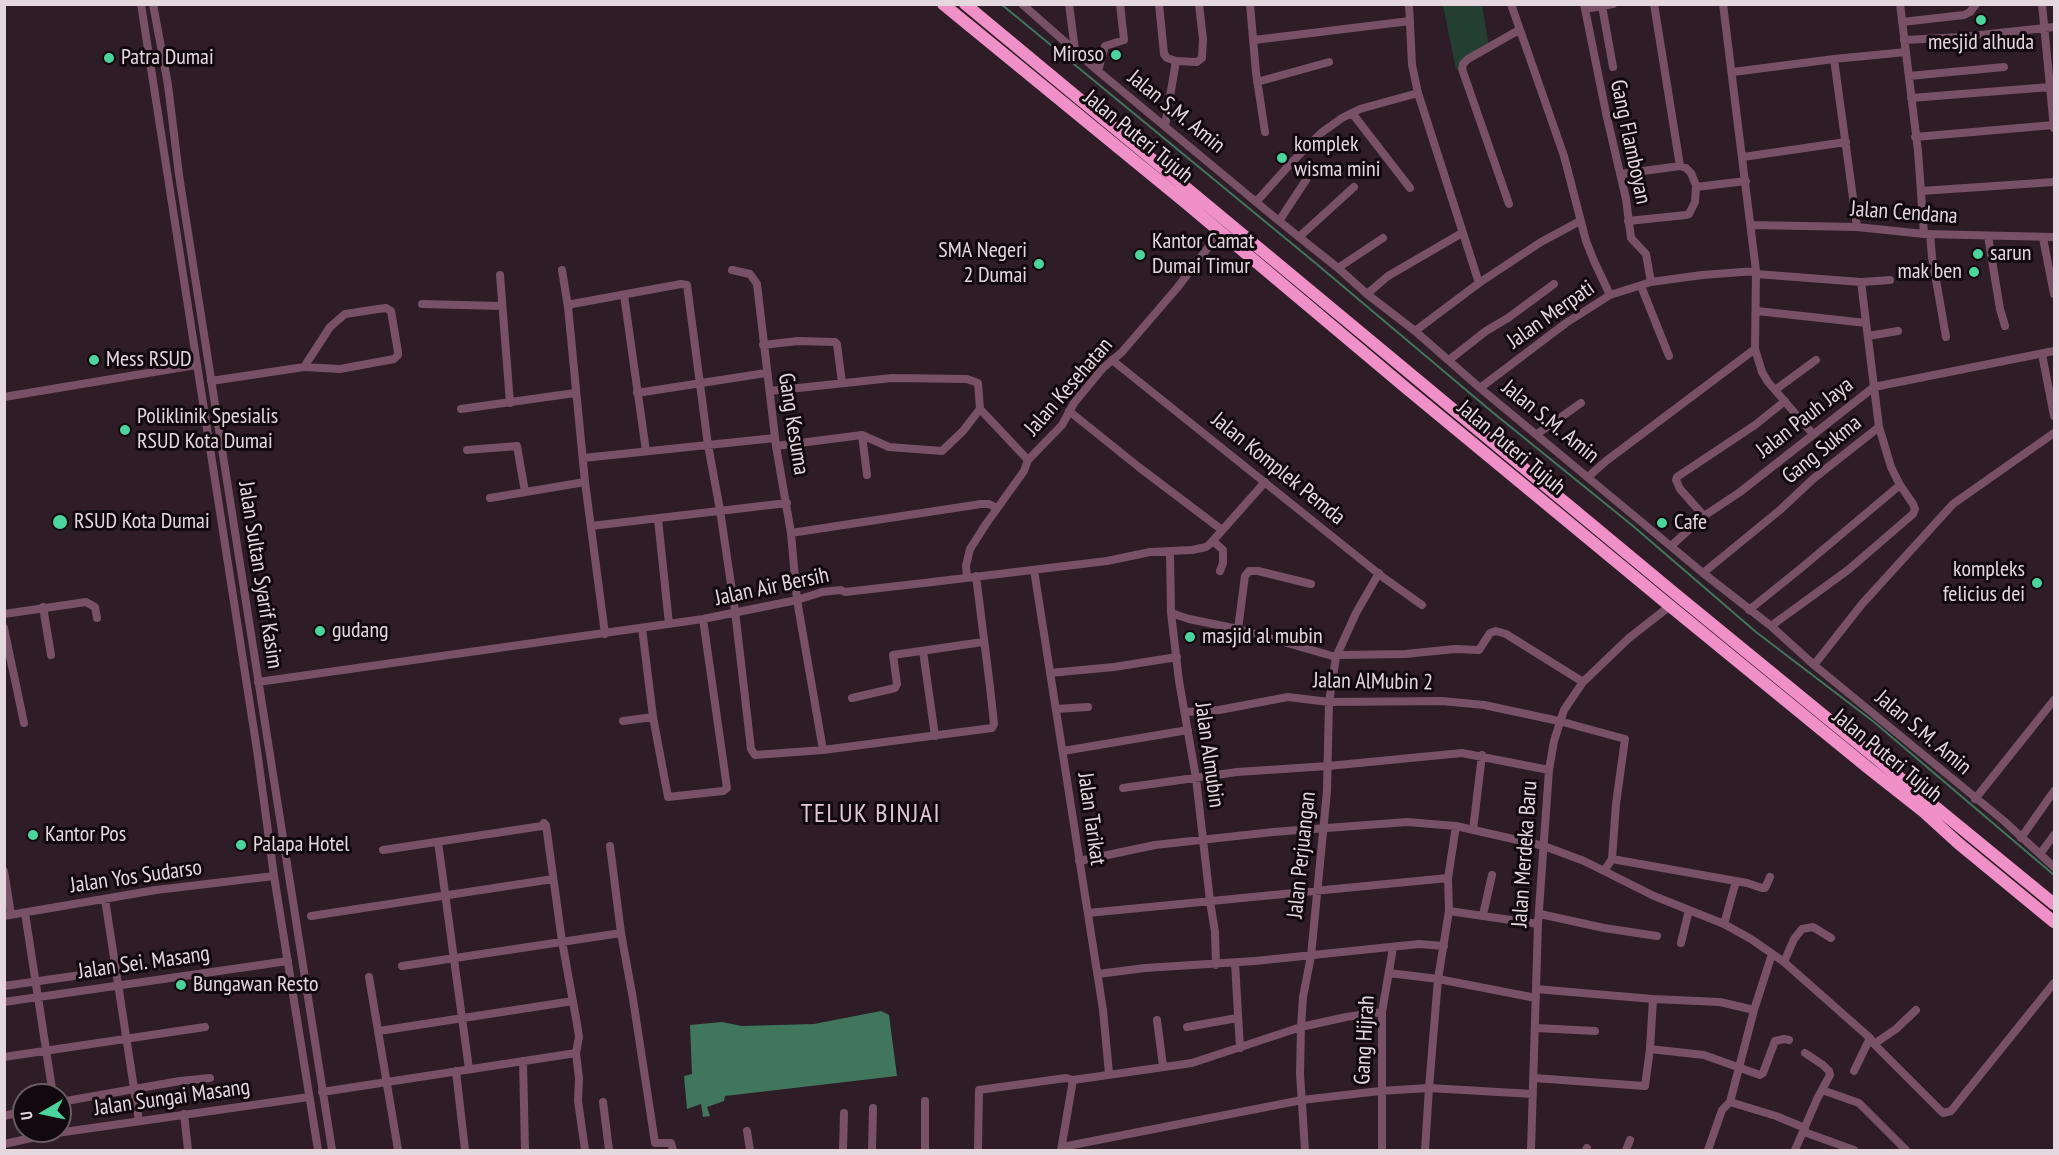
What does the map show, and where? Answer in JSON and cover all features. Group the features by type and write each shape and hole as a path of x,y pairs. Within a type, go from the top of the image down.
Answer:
{"highway":[{"name":"Jalan Puteri Tujuh","path":"943,4 2055,922"},
{"name":"Jalan Puteri Tujuh","path":"965,4 1440,399 2055,904"},
{"path":"1431,409 1440,399"}],"street":[{"name":"Jalan Sultan Syarif Kasim","path":"141,4 318,1150"},
{"name":"Jalan Sultan Syarif Kasim","path":"153,4 168,85 179,175 332,1150"},
{"name":"Jalan S.M. Amin","path":"1022,4 1098,71 1279,222 1415,331 1480,388 1703,573 1771,626 1814,665 2004,821 2055,867"},
{"path":"1069,4 1076,50"},
{"path":"1098,71 1105,46 1124,40 1120,4"},
{"path":"1159,4 1164,54 1167,58 1176,61 1197,62 1202,58 1203,39 1199,4"},
{"path":"1250,4 1257,82 1265,132"},
{"path":"1409,4 1412,65 1418,93 1479,283"},
{"path":"1511,4 1560,146 1580,221 1594,261 1610,295"},
{"path":"1585,7 1613,4"},
{"path":"1654,4 1680,166"},
{"path":"1723,4 1756,273 1755,349 1762,372 1780,398 1813,434"},
{"path":"1900,4 1921,191 1946,337"},
{"path":"1902,21 1964,15 1970,12 1976,4"},
{"path":"1915,137 2054,127 2042,4"},
{"path":"1602,6 1613,66"},
{"name":"Gang Flamboyan","path":"1585,7 1606,113 1621,174 1632,238 1646,254 1651,282"},
{"path":"1254,40 1410,21"},
{"path":"1904,40 1951,38 2055,27"},
{"path":"1509,204 1462,69 1468,59 1519,30"},
{"path":"1733,72 1906,52"},
{"path":"1834,59 1857,227"},
{"path":"1165,126 1176,61"},
{"path":"1257,82 1329,62"},
{"path":"1909,76 2004,67"},
{"path":"1911,98 2050,87"},
{"path":"1256,202 1321,133 1352,113 1418,93"},
{"path":"1352,113 1410,188"},
{"path":"1743,157 1846,142"},
{"path":"1621,174 1680,166 1691,173 1695,185 1695,202 1689,214 1628,221"},
{"path":"167,176 179,175"},
{"path":"1279,222 1306,180"},
{"path":"1695,185 1746,181"},
{"path":"1921,191 2055,182"},
{"path":"1299,237 1354,187"},
{"path":"1415,331 1479,283 1541,242 1580,221"},
{"name":"Jalan Cendana","path":"1751,225 1857,227 1927,234 2055,237"},
{"name":"Jalan Kesehatan","path":"935,735 993,727 983,642 971,577 966,566 970,549 1024,471 1029,460 1062,425 1069,411 1099,374 1122,352 1178,288 1220,232"},
{"path":"1367,294 1388,276 1462,233"},
{"path":"1988,236 2005,326"},
{"path":"1338,268 1383,238"},
{"path":"2043,238 2055,294"},
{"path":"562,270 568,307 585,482 605,634"},
{"name":"Gang Kesuma","path":"732,270 747,273 756,280 766,373 791,533 797,600 823,750"},
{"name":"Jalan Merpati","path":"1480,388 1566,323 1610,295 1651,282 1702,275 1756,273 1861,282 1890,280"},
{"path":"500,275 510,403"},
{"name":"Gang Sukma","path":"1703,573 1780,510 1813,479 1879,427 1861,282"},
{"path":"568,307 687,284 699,384 735,611 751,751 757,755 823,750 935,735 923,651"},
{"path":"1449,360 1554,284"},
{"path":"1641,286 1669,356"},
{"path":"624,295 646,451"},
{"path":"422,304 502,306"},
{"path":"211,381 304,367 340,369 396,358 398,352 391,311 386,308 345,314 330,327 304,367"},
{"path":"1757,311 1866,323"},
{"path":"1868,336 1898,331"},
{"path":"763,345 798,341 835,342 842,383"},
{"path":"1588,477 1606,460 1755,349"},
{"name":"Jalan Pauh Jaya","path":"1671,546 1704,516 1740,492 1874,387 2055,351"},
{"path":"2042,354 2054,415"},
{"name":"Jalan Komplek Pemda","path":"1112,360 1379,573 1422,604"},
{"path":"1775,390 1816,360"},
{"path":"4,397 196,365"},
{"path":"637,393 766,373"},
{"path":"770,391 892,378 968,379 978,383 980,409 1029,460"},
{"path":"461,409 575,393"},
{"path":"1704,516 1680,489 1677,477 1755,425 1785,401"},
{"path":"1538,434 1581,403"},
{"path":"583,458 708,445 862,435 894,448 942,451 963,431 980,409"},
{"path":"1069,411 1222,530"},
{"path":"1771,626 1848,570 1913,514 1915,509 1891,467 1879,427"},
{"path":"1814,665 1862,604 1953,504 2055,433"},
{"path":"862,435 867,475"},
{"path":"467,450 517,446 525,492"},
{"path":"490,498 585,482"},
{"path":"1220,571 1223,563 1223,550 1213,541 1264,482"},
{"path":"1749,610 1900,485"},
{"path":"591,526 787,503"},
{"path":"791,533 981,504 989,504 997,508"},
{"path":"657,519 669,624"},
{"name":"Jalan Air Bersih","path":"258,682 703,619 797,600 822,592 841,590 845,592 1107,561 1150,552 1206,547 1213,541"},
{"name":"Jalan Almubin","path":"1170,551 1171,613 1196,777 1209,901 1215,932 1216,965"},
{"name":"Jalan Tarikat","path":"1034,570 1106,1030 1105,1075"},
{"path":"1238,629 1245,576 1249,571 1258,571 1311,584"},
{"name":"Jalan Perjuangan","path":"1305,1150 1300,1074 1301,1027 1303,997 1311,956 1323,829 1328,766 1329,702 1338,656 1356,613 1379,573"},
{"path":"4,615 86,602 95,607 97,618"},
{"path":"234,605 246,603"},
{"name":"Jalan Merdeka Baru","path":"1531,1150 1538,924 1549,770 1559,721 1570,699 1583,682 1629,638 1670,606"},
{"path":"43,607 51,655"},
{"path":"1171,613 1338,656 1405,654 1455,649 1479,651 1490,633 1496,631 1506,634 1583,682"},
{"path":"642,628 653,717 668,797 723,791 727,788 703,619"},
{"path":"5,634 24,723"},
{"path":"852,698 895,688 897,684 892,656 983,642"},
{"path":"1050,673 1113,667 1177,657"},
{"name":"Jalan AlMubin 2","path":"1186,712 1219,710 1288,697 1329,702 1442,701 1484,705 1559,721 1625,739 1616,804 1612,859"},
{"path":"1975,799 2055,700"},
{"path":"1056,709 1088,707"},
{"path":"623,722 653,717"},
{"path":"1063,750 1188,730"},
{"path":"1123,788 1237,772 1462,753 1482,755 1549,770"},
{"path":"1473,830 1482,755"},
{"path":"2021,838 2055,790"},
{"path":"1079,861 1155,845 1203,839 1407,822 1455,826 1544,846 1604,871 1654,896 1724,924 1784,962 1872,1041 1941,1112 1949,1113 2055,983"},
{"path":"383,850 542,826 544,823 579,1037 576,1053 578,1101 585,1150"},
{"path":"1425,1150 1438,979 1449,911 1448,878 1455,826"},
{"path":"2040,854 2055,835"},
{"path":"438,842 469,1069"},
{"path":"610,846 621,933 655,1143 671,1143 673,1150"},
{"path":"1604,871 1612,859 1736,881 1762,888 1765,888 1770,877"},
{"path":"4,871 8,915"},
{"path":"1483,915 1492,875"},
{"name":"Jalan Yos Sudarso","path":"8,915 156,890 274,876"},
{"path":"1088,913 1448,878"},
{"path":"296,918 553,879"},
{"path":"1724,924 1736,881"},
{"path":"105,899 139,1120"},
{"path":"1681,944 1689,910"},
{"path":"1449,911 1538,924"},
{"path":"24,913 51,1083"},
{"path":"1540,914 1604,928 1658,936"},
{"path":"1784,962 1794,939 1802,929 1814,927 1831,938"},
{"path":"402,966 621,933"},
{"path":"1098,974 1145,968 1216,965 1419,944 1444,946"},
{"path":"1389,973 1393,948"},
{"path":"1708,1150 1722,1110 1730,1102 1772,954"},
{"name":"Jalan Sei. Masang","path":"6,1002 288,961"},
{"path":"1235,963 1240,1048"},
{"path":"6,1002 5,986 116,970"},
{"name":"Gang Hijrah","path":"1382,1150 1380,1091 1382,1012 1389,973 1536,993 1720,1002 1754,1011"},
{"path":"369,977 398,1150"},
{"path":"55,979 58,994"},
{"path":"1534,1078 1644,1086 1650,1049 1653,999"},
{"path":"379,1031 573,1000"},
{"path":"1854,1071 1872,1041 1896,1029 1916,1010"},
{"path":"978,1150 979,1090 1066,1078 1073,1080 1192,1063 1301,1027 1382,1012"},
{"path":"1187,1027 1237,1018"},
{"path":"1157,1020 1163,1066"},
{"path":"4,1057 205,1027"},
{"path":"1535,1028 1595,1030"},
{"path":"1650,1049 1704,1055 1761,1075 1775,1041 1790,1040"},
{"path":"322,1092 576,1053"},
{"path":"1795,1150 1830,1075 1805,1053"},
{"path":"523,1061 525,1150"},
{"path":"456,1071 465,1150"},
{"path":"72,1100 210,1078"},
{"path":"1073,1080 1061,1149 1302,1100 1428,1088 1533,1094"},
{"path":"1822,1090 1859,1103 1906,1150"},
{"name":"Jalan Sungai Masang","path":"4,1144 50,1134 309,1096"},
{"path":"925,1101 925,1150"},
{"path":"603,1102 609,1150"},
{"path":"1730,1102 1776,1116 1854,1150"},
{"path":"872,1150 873,1108"},
{"path":"843,1150 844,1113"},
{"path":"184,1114 188,1150"},
{"path":"747,1131 750,1150"},
{"path":"1626,1150 1630,1140"}],"shaded area":[{"path":"1482,4 1489,48 1456,70 1443,5"},
{"path":"881,1011 889,1015 897,1076 725,1096 724,1101 707,1107 710,1116 703,1117 701,1104 687,1109 684,1076 692,1074 690,1025 722,1022 742,1026 814,1024"}],"waterway":[{"path":"1001,4 1633,526 1756,632 1874,722 2054,875"}],"place":[{"name":"mesjid alhuda","path":"1981,20"},
{"name":"Miroso","path":"1116,55"},
{"name":"Patra Dumai","path":"109,58"},
{"name":"komplek wisma mini","path":"1282,158"},
{"name":"sarun","path":"1978,254"},
{"name":"Kantor Camat Dumai Timur","path":"1140,255"},
{"name":"SMA Negeri 2 Dumai","path":"1039,264"},
{"name":"mak ben","path":"1974,272"},
{"name":"Mess RSUD","path":"94,360"},
{"name":"Poliklinik Spesialis RSUD Kota Dumai","path":"125,430"},
{"name":"RSUD Kota Dumai","path":"60,522"},
{"name":"Cafe","path":"1662,523"},
{"name":"kompleks felicius dei","path":"2037,583"},
{"name":"gudang","path":"320,631"},
{"name":"masjid al mubin","path":"1190,637"},
{"name":"Kantor Pos","path":"33,835"},
{"name":"Palapa Hotel","path":"241,845"},
{"name":"Bungawan Resto","path":"181,985"}],"district":[{"name":"TELUK BINJAI","path":"871,815"}]}
